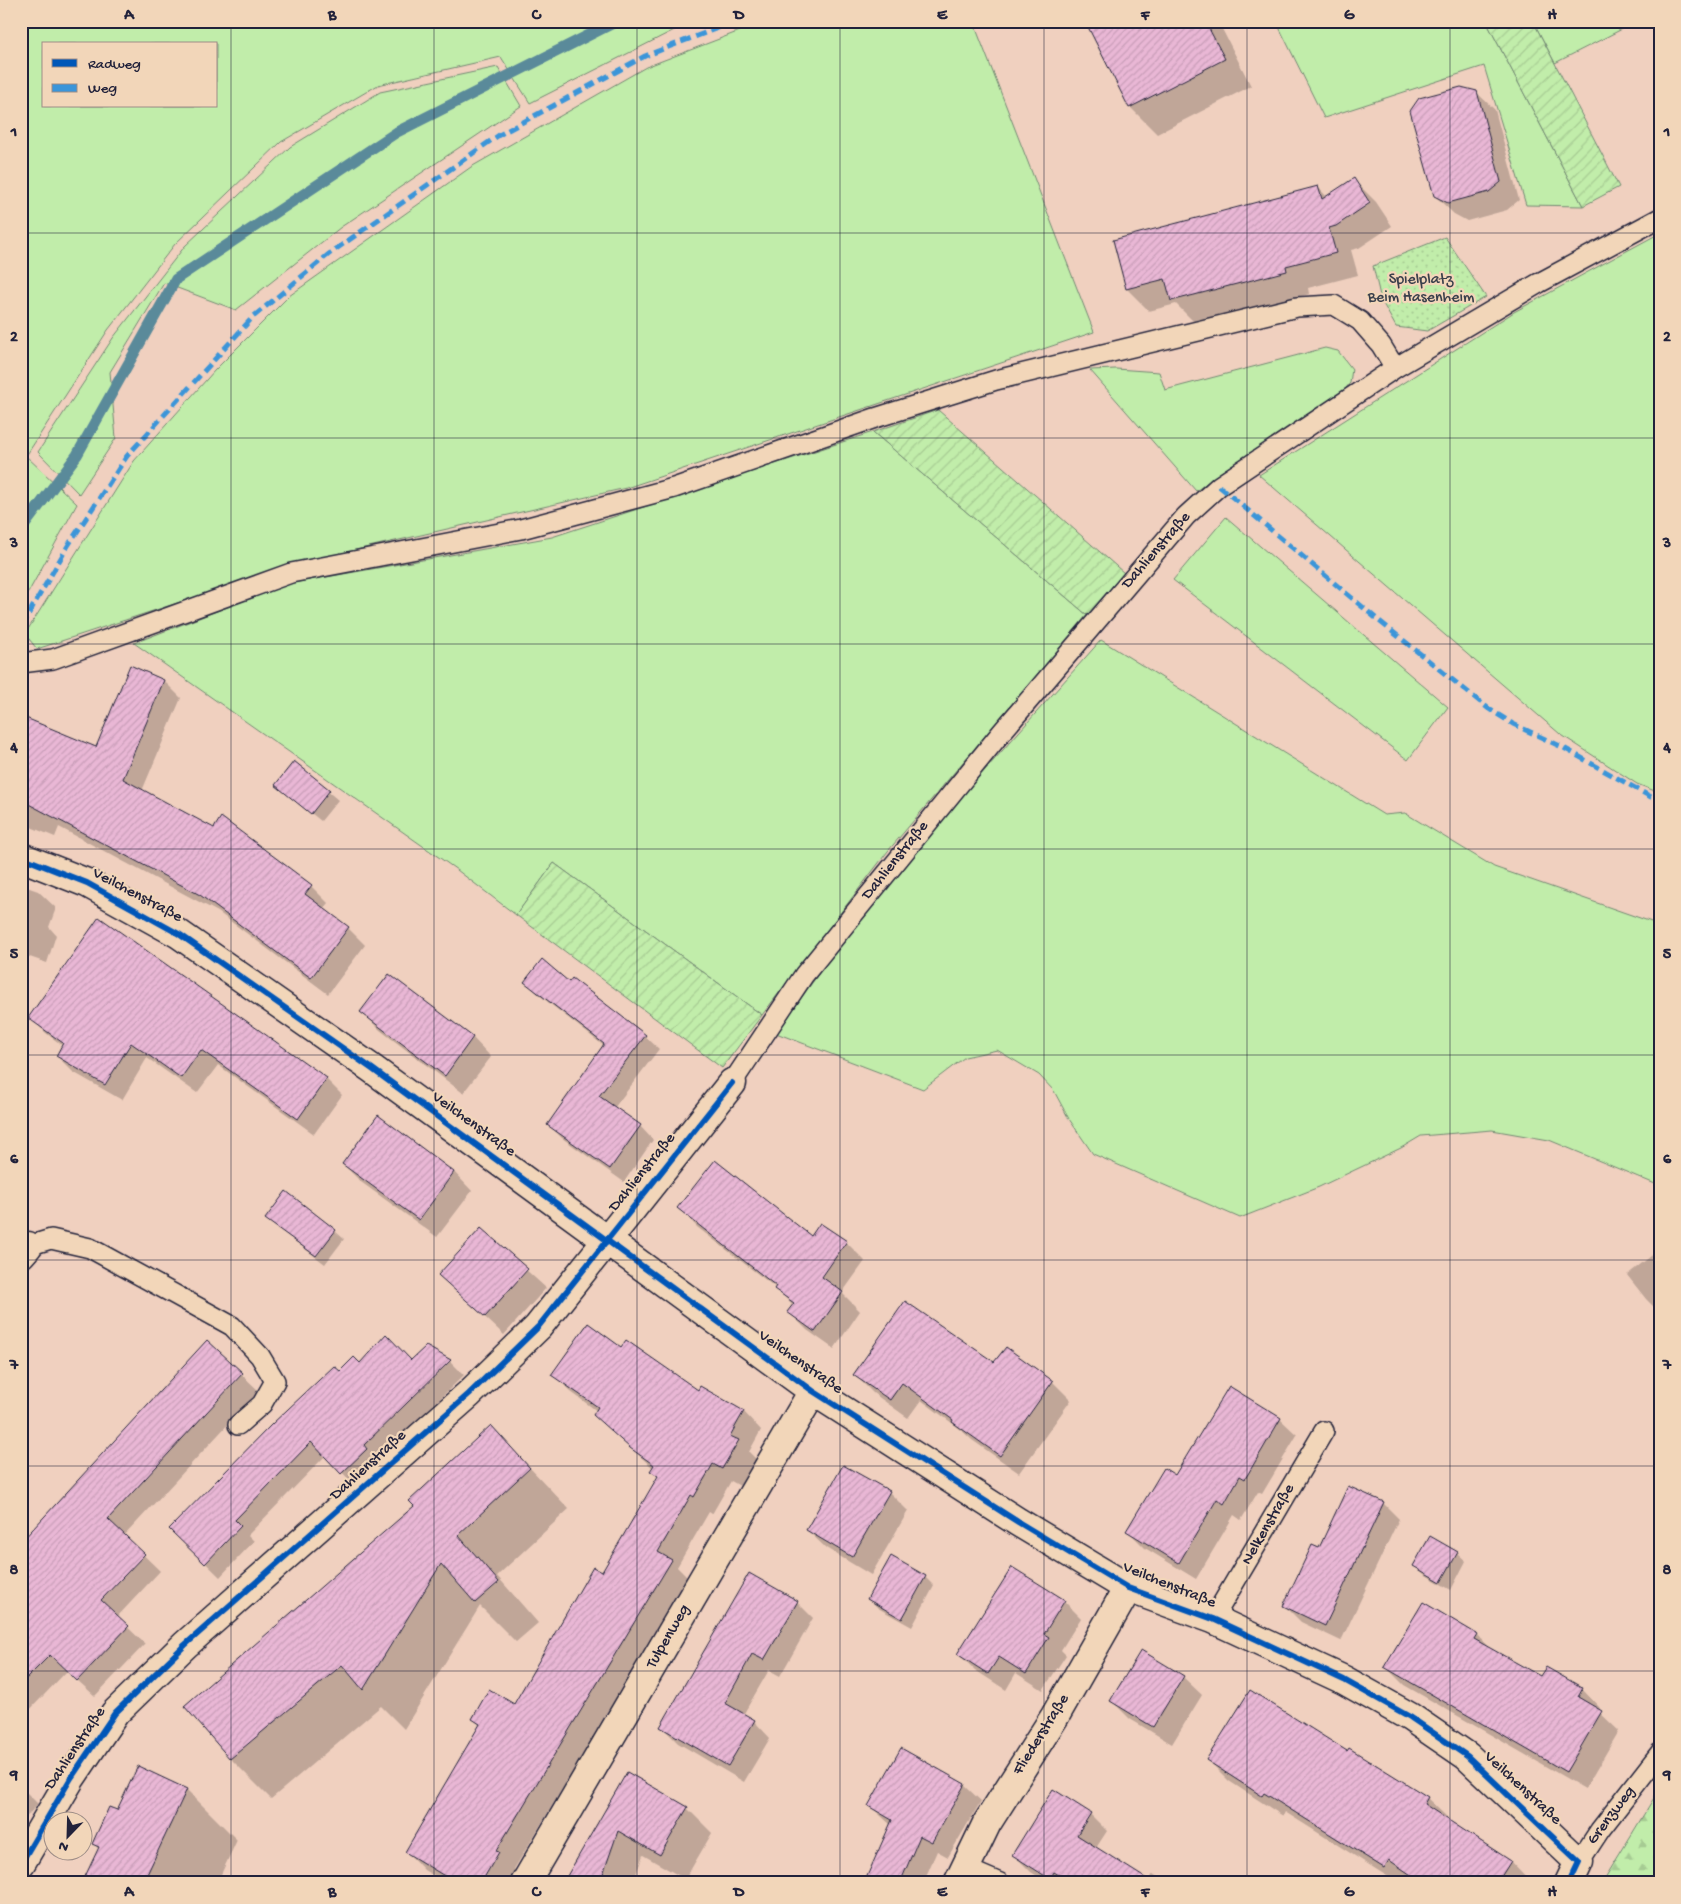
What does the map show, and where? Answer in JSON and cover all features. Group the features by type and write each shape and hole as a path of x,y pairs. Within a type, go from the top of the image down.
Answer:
{"street":[{"name":"Veilchenstraße","path":"21,857 87,883 180,934 371,1068 813,1391 1018,1522 1128,1588 1213,1619 1344,1680 1410,1717 1467,1756 1574,1872"},
{"name":"Dahlienstraße","path":"21,1863 71,1778 115,1713 185,1645 336,1514 483,1381 538,1327 732,1083"},
{"name":"Tulpenweg","path":"525,1883 813,1391"},
{"name":"Fliederstraße","path":"962,1876 987,1823 1055,1716 1128,1588"}],"lane":[{"name":"Dahlienstraße","path":"732,1083 804,975 1001,732 1186,516 1219,486 1395,368 1539,283 1660,218"},
{"path":"21,663 53,659 291,572 521,530 674,488 875,418 996,380 1297,307 1334,305 1360,321 1381,345 1395,368"},
{"path":"25,1250 51,1239 90,1248 232,1326 260,1356 275,1381 262,1404 238,1425"},
{"name":"Nelkenstraße","path":"1213,1619 1324,1431"},
{"name":"Grenzweg","path":"1574,1872 1600,1830 1660,1753"},
{"path":"962,1876 1000,1883"}],"green space":[{"path":"21,21 692,21 530,103 501,57 378,85 281,142 175,244 108,330 26,456 77,504 28,593 21,588"},
{"path":"766,21 973,21 1094,332 626,488 299,563 37,649 25,634 134,461 215,370 289,296 471,167 646,67"},
{"path":"1276,21 1486,21 1583,206 1526,205 1484,66 1324,118"},
{"path":"1486,21 1533,21 1619,187 1583,206"},
{"path":"1533,21 1638,21 1555,63"},
{"path":"498,67 521,106 341,227 236,310 164,283 110,372 116,438 79,494 38,452 113,338 185,246 290,147 380,92"},
{"path":"1660,233 1660,793 1637,784 1560,734 1259,475 1514,312"},
{"name":"Spielplatz Beim Hasenheim","path":"1445,237 1486,297 1427,331 1396,327 1381,300 1373,266"},
{"path":"1325,348 1338,351 1352,369 1350,383 1336,401 1221,472 1196,491 1090,370 1116,369 1159,372 1165,390"},
{"path":"938,410 1124,573 1087,615 873,432"},
{"path":"873,432 1087,615 888,851 762,1015 554,863 516,915 457,870 134,643 287,584 552,537"},
{"path":"1226,517 1448,707 1408,760 1173,580"},
{"path":"1101,640 1384,815 1405,813 1494,867 1660,925 1660,1186 1549,1140 1492,1130 1421,1136 1401,1148 1319,1187 1240,1218 1093,1154 1069,1119 1054,1091 1039,1075 997,1050 965,1057 923,1089 776,1033 827,962 953,806"},
{"path":"554,863 762,1015 722,1068 516,915"},
{"path":"1660,1788 1660,1883 1602,1883"}],"building":[{"path":"1085,21 1205,21 1225,59 1129,108"},
{"path":"1461,87 1477,91 1501,182 1489,192 1448,203 1434,196 1410,111 1419,98"},
{"path":"1354,178 1370,203 1336,226 1329,228 1336,253 1286,266 1287,271 1171,301 1165,279 1126,289 1113,240 1318,186 1322,199"},
{"path":"130,665 164,680 123,779 214,828 221,817 312,885 305,894 349,927 311,978 200,895 21,800 21,716 96,747"},
{"path":"294,761 330,790 311,814 275,785"},
{"path":"99,917 327,1078 298,1119 201,1050 181,1078 131,1043 105,1085 56,1056 63,1043 28,1018"},
{"path":"542,959 569,982 572,978 646,1035 599,1096 641,1125 610,1169 547,1125 604,1044 524,982"},
{"path":"389,974 473,1037 445,1076 360,1012"},
{"path":"378,1115 454,1172 419,1220 342,1164"},
{"path":"715,1160 811,1236 820,1223 847,1241 822,1277 843,1292 815,1332 787,1312 794,1303 774,1289 776,1286 677,1208"},
{"path":"286,1191 336,1230 316,1256 265,1219"},
{"path":"481,1228 528,1269 485,1317 438,1275"},
{"path":"905,1301 994,1362 1006,1347 1053,1381 1000,1456 902,1383 890,1400 853,1375"},
{"path":"588,1323 621,1347 626,1340 698,1390 700,1386 744,1411 730,1436 739,1440 722,1469 713,1464 694,1497 691,1495 658,1552 672,1560 496,1851 499,1852 481,1883 456,1883 405,1852 480,1724 472,1719 489,1689 514,1704 593,1567 602,1572 658,1476 650,1471 654,1465 630,1448 593,1415 598,1407 551,1375"},
{"path":"386,1334 411,1360 426,1346 451,1360 364,1445 367,1449 341,1474 311,1442 235,1520 241,1526 205,1564 169,1529 272,1424 334,1366 340,1371 354,1357 360,1363"},
{"path":"207,1340 243,1373 108,1519 145,1554 101,1600 129,1626 77,1681 50,1655 21,1684 21,1542"},
{"path":"1229,1386 1281,1418 1245,1479 1240,1476 1224,1504 1217,1499 1179,1563 1126,1531 1164,1468 1175,1475"},
{"path":"491,1425 530,1468 458,1535 499,1582 475,1603 441,1564 363,1690 342,1665 230,1759 184,1706 414,1506 409,1501"},
{"path":"843,1465 890,1491 852,1557 806,1530"},
{"path":"1348,1486 1384,1502 1325,1626 1283,1606 1312,1545 1319,1548"},
{"path":"1430,1536 1458,1552 1441,1582 1413,1566"},
{"path":"891,1556 926,1576 902,1619 867,1599"},
{"path":"1012,1567 1065,1600 1044,1634 1049,1637 1026,1674 999,1657 988,1674 957,1654"},
{"path":"749,1573 798,1601 764,1660 752,1654 725,1703 755,1720 728,1766 660,1727"},
{"path":"1423,1602 1477,1634 1474,1639 1540,1676 1546,1667 1583,1688 1578,1697 1602,1711 1566,1772 1384,1667"},
{"path":"1141,1650 1184,1676 1153,1727 1110,1701"},
{"path":"1250,1690 1347,1751 1349,1748 1428,1797 1424,1804 1511,1861 1497,1883 1423,1883 1389,1860 1384,1868 1264,1793 1262,1796 1206,1760"},
{"path":"901,1748 965,1784 932,1842 920,1836 900,1883 864,1883 892,1820 868,1806"},
{"path":"138,1766 187,1789 143,1883 82,1883 99,1847 92,1844 109,1807 117,1810"},
{"path":"627,1772 688,1807 660,1855 618,1831 600,1883 563,1883"},
{"path":"1053,1789 1091,1813 1077,1835 1153,1883 1072,1883 1054,1872 1050,1879 1012,1855"}],"waterway":[{"path":"21,530 77,455 176,279 397,132 617,21"}],"marked path":[{"path":"21,627 69,544 127,456 253,317 329,254 499,135 645,56 736,21"},
{"path":"1219,486 1378,620 1489,709 1513,724 1562,747 1651,797 1660,798"}],"cycle path":[{"path":"21,857 87,883 179,934 371,1068 813,1391 1018,1522 1128,1588 1213,1619 1344,1680 1410,1717 1467,1756 1579,1862 1569,1883"},
{"path":"21,1863 71,1778 115,1713 185,1645 469,1394 538,1327 732,1083"}]}
